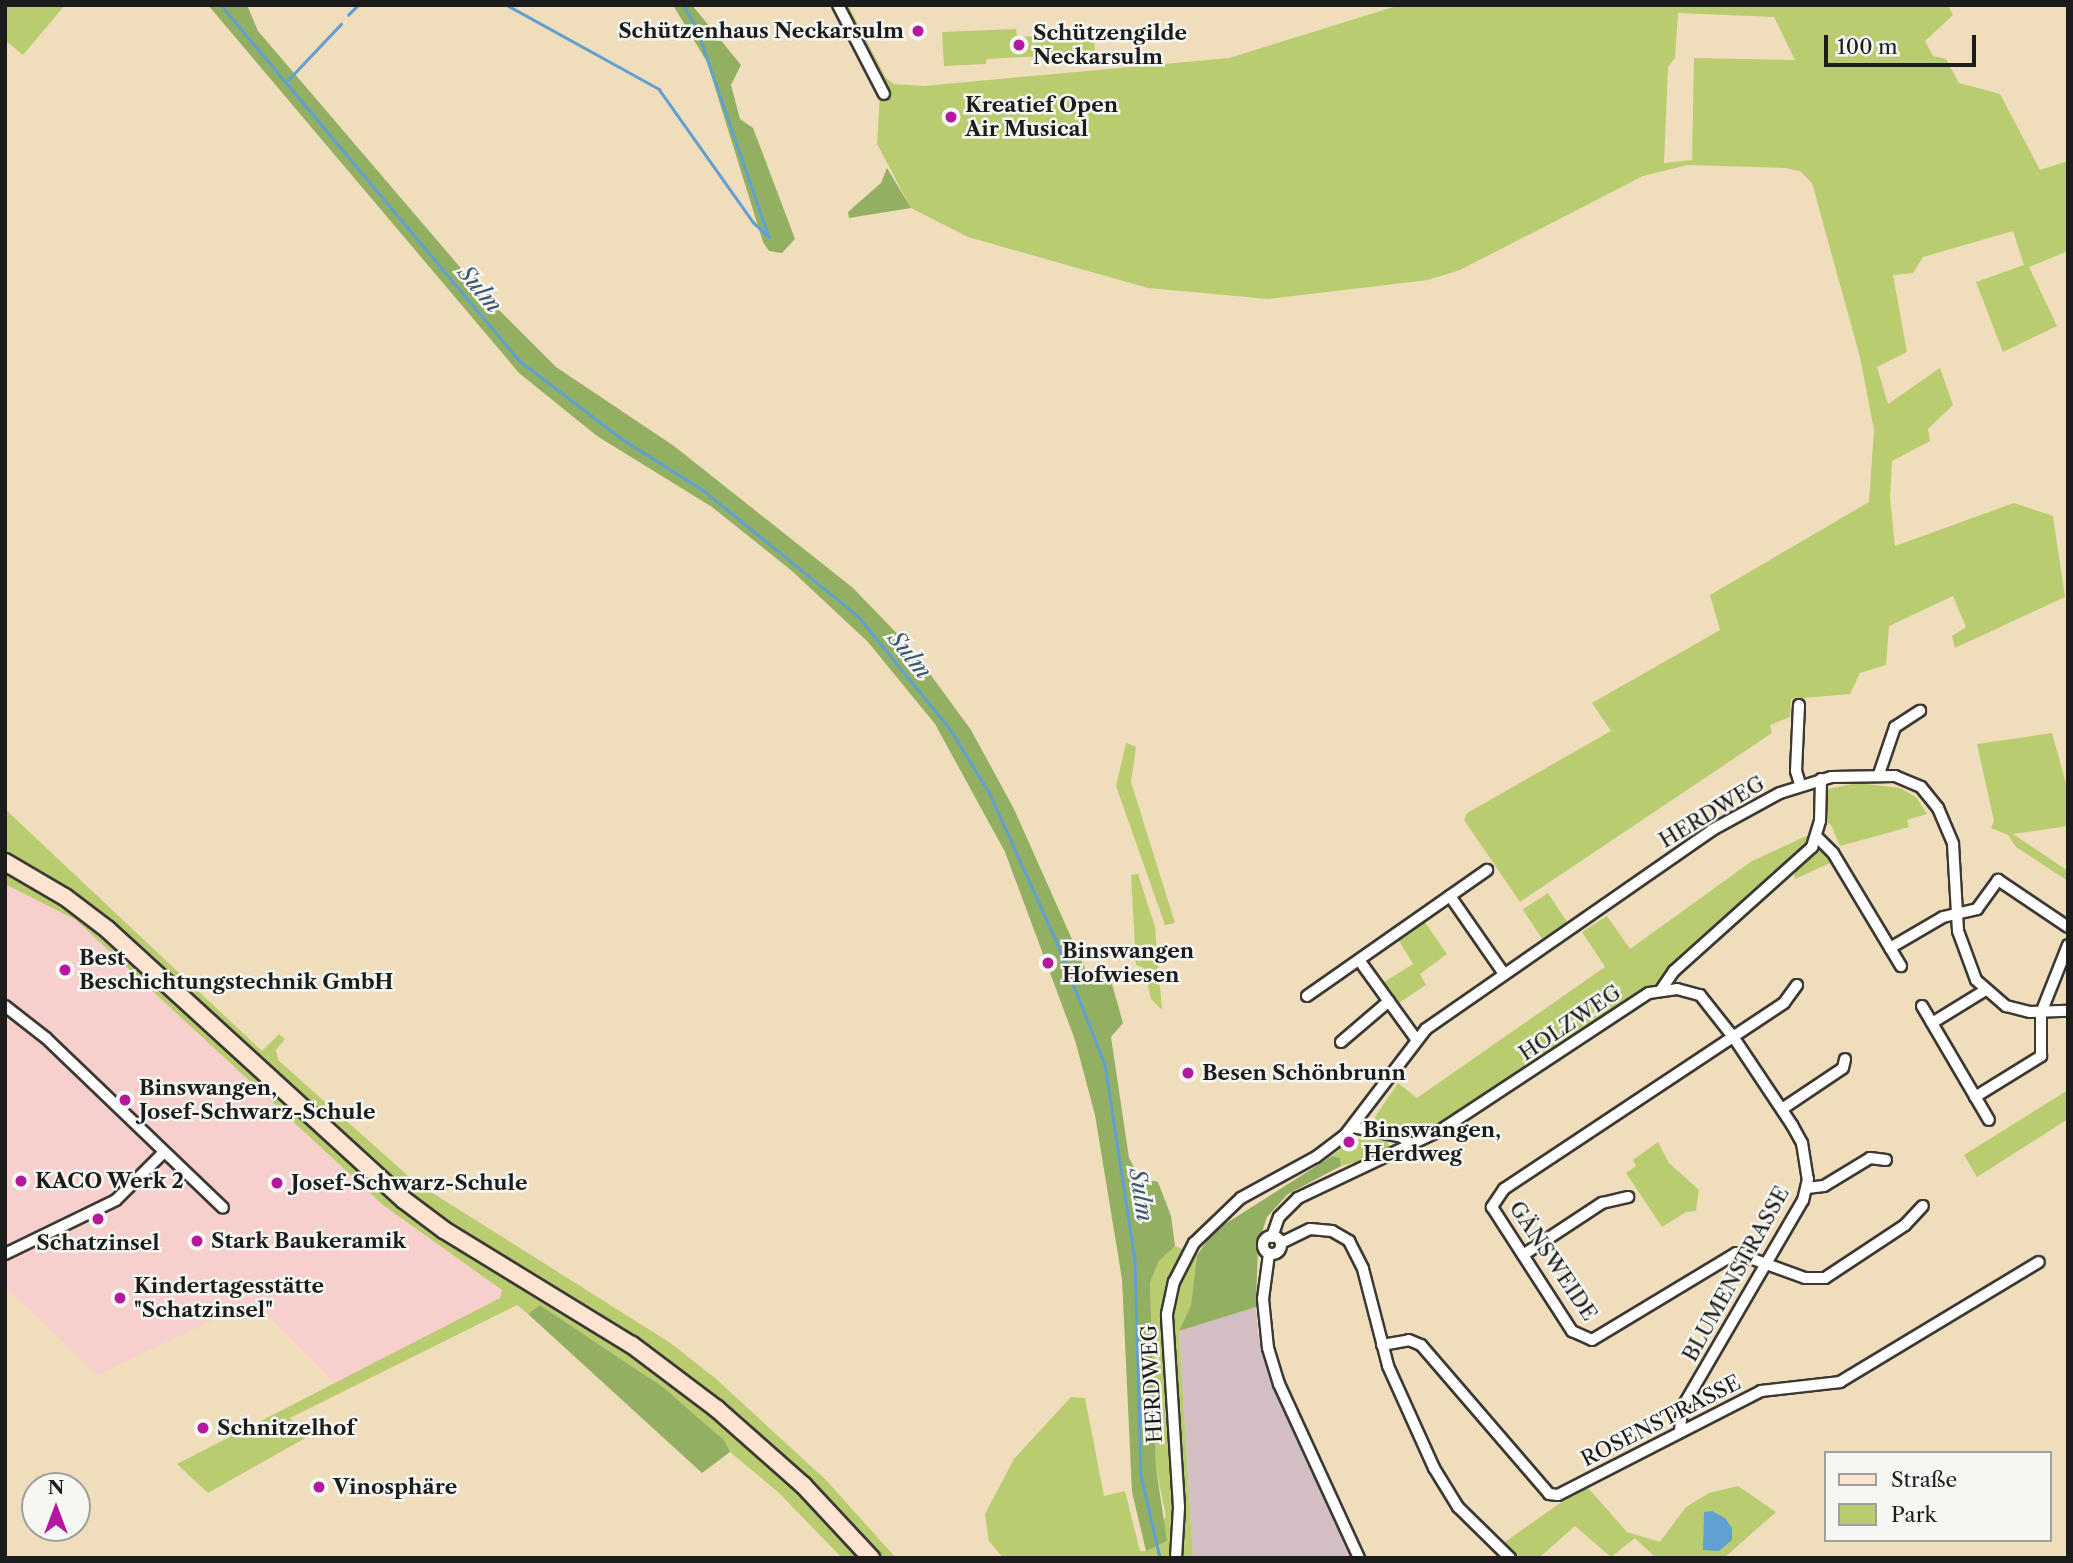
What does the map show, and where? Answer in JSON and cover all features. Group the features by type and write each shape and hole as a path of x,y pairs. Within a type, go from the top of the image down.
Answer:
{"main road":[{"path":"5,862 65,897 107,929 404,1200 444,1230 632,1345 709,1402 803,1485 871,1558"}],"street":[{"path":"838,5 884,94"},
{"path":"1799,705 1796,771 1800,784"},
{"path":"1879,774 1895,727 1920,711"},
{"name":"HERDWEG","path":"1176,1558 1179,1507 1167,1334 1174,1282 1194,1243 1224,1211 1316,1157 1353,1127 1416,1039 1504,974 1712,830 1800,784 1821,779 1879,774 1921,787 1938,808 1953,844 1957,912 1964,954 1984,991"},
{"path":"1821,779 1817,837 1833,853 1901,966"},
{"name":"HOLZWEG","path":"1359,1558 1279,1384 1268,1348 1263,1299 1269,1254 1264,1244 1276,1240 1279,1217 1298,1198 1413,1146 1661,990 1674,971 1786,874 1817,837"},
{"path":"1307,996 1487,870"},
{"path":"1890,948 1957,912 1977,909 1998,880 2068,927"},
{"path":"1450,896 1504,974"},
{"path":"1975,1097 2041,1056 2041,1013 2068,946"},
{"path":"1359,960 1416,1039"},
{"path":"1734,1038 1793,996 1797,985"},
{"name":"BLUMENSTRASSE","path":"1661,990 1700,995 1734,1038 1802,1143 1807,1188 1768,1262 1682,1408 1680,1430"},
{"path":"1932,1023 1984,991 2006,1006 2041,1013 2068,1011"},
{"path":"1341,1042 1389,1001"},
{"path":"5,1006 47,1038 223,1208"},
{"path":"1922,1006 1989,1120"},
{"name":"GÄNSWEIDE","path":"1734,1038 1497,1196 1492,1207 1572,1331 1592,1340 1727,1255 1747,1254 1768,1262"},
{"path":"1782,1109 1843,1069 1844,1059"},
{"path":"1353,1127 1402,1137 1413,1146"},
{"path":"5,1254 116,1200 164,1152"},
{"path":"1807,1188 1824,1186 1870,1158 1886,1160"},
{"path":"1523,1255 1602,1203 1628,1197"},
{"path":"1768,1262 1805,1278 1825,1278 1905,1225 1923,1206"},
{"path":"1276,1240 1310,1229 1332,1231 1349,1241 1363,1269 1382,1345 1405,1410 1434,1468 1458,1507 1510,1558"},
{"name":"ROSENSTRASSE","path":"1382,1345 1409,1340 1421,1345 1552,1496 1761,1391 1840,1382 2039,1262"}],"shaded area":[{"path":"5,884 76,920 383,1205 502,1289 500,1298 336,1385 253,1301 98,1375 5,1287"},
{"path":"1256,1307 1258,1334 1269,1370 1355,1558 1193,1558 1179,1331"}],"green space":[{"path":"5,5 65,5 23,55 5,40"},
{"path":"208,5 247,5 258,31 483,294 556,367 674,446 853,588 911,648 971,730 1014,809 1087,973 1108,970 1123,1023 1111,1037 1129,1158 1140,1178 1158,1182 1171,1216 1175,1246 1159,1261 1150,1282 1156,1468 1167,1541 1146,1551 1132,1492 1122,1279 1095,1115 1075,1040 1005,852 935,724 868,642 792,571 712,507 597,436 519,373"},
{"path":"673,5 692,5 741,65 731,85 740,119 753,128 795,239 782,253 769,251 763,242 707,62"},
{"path":"833,5 848,5 886,78 894,84 924,86 1229,58 1400,5 1948,5 1953,15 1925,41 1933,56 1946,59 1959,83 2000,94 2040,170 2068,161 2068,251 2029,267 2057,326 2003,352 1976,282 2024,265 2013,231 1923,257 1913,273 1893,275 1907,352 1877,367 1888,404 1940,368 1953,405 1928,429 1930,441 1892,461 1890,498 1895,546 2014,503 2053,516 2065,597 1955,648 1952,636 1966,627 1953,596 1889,626 1886,665 1860,673 1850,694 1791,699 1790,717 1770,725 1772,733 1520,902 1464,820 1467,813 1611,731 1592,703 1720,630 1710,595 1869,502 1874,430 1860,357 1812,183 1800,171 1785,168 1688,165 1643,176 1460,270 1428,280 1268,299 1148,288 968,237 911,208 877,144 880,93","holes":["1678,13 1774,17 1795,60 1694,58 1692,160 1664,163 1668,67 1675,58"]},
{"name":"Schützengilde Neckarsulm","path":"1016,29 1017,37 1094,33 1095,53 987,59 986,64 944,66 942,32"},
{"path":"887,168 911,208 849,218 848,212 881,183"},
{"path":"2052,733 2068,791 2068,826 2013,834 2068,871 2068,881 2016,847 2008,835 1991,828 1994,821 1977,744"},
{"path":"1126,743 1136,747 1131,782 1175,923 1165,925 1116,786"},
{"path":"1857,783 1900,788 1916,797 1927,814 1907,820 1909,827 1840,846 1831,825 1824,821 1828,789"},
{"path":"5,809 262,1051 279,1034 285,1039 276,1050 278,1060 415,1182 669,1342 715,1378 826,1480 896,1558 842,1558 778,1492 730,1452 724,1440 663,1387 540,1305 528,1314 517,1305 290,1418 307,1437 208,1493 177,1464 500,1298 502,1290 383,1205 76,920 5,884"},
{"path":"1813,833 1812,840 1664,982 1441,1130 1436,1125 1423,1131 1376,1123 1375,1117 1398,1083 1417,1098 1605,967 1582,932 1607,916 1630,949 1752,861"},
{"path":"1819,846 1830,863 1795,879 1794,874"},
{"path":"1138,874 1155,927 1162,1010 1151,999 1144,968 1136,965 1131,875"},
{"path":"1548,893 1567,922 1542,939 1523,909"},
{"path":"1424,921 1447,954 1420,974 1426,985 1396,1005 1381,984 1413,964 1398,939"},
{"path":"2068,1090 2068,1119 1977,1177 1964,1155"},
{"path":"1353,1139 1387,1141 1390,1148 1382,1156 1341,1166 1340,1158 1332,1156"},
{"path":"1658,1142 1669,1163 1699,1190 1696,1211 1686,1212 1662,1227 1626,1173 1636,1166 1633,1160"},
{"path":"1332,1156 1340,1158 1341,1166 1288,1194 1267,1217 1258,1244 1256,1307 1179,1331 1191,1305 1197,1255 1214,1231"},
{"path":"1175,1246 1197,1255 1191,1305 1179,1331 1193,1558 1003,1558 989,1541 985,1514 1014,1459 1071,1397 1085,1398 1104,1496 1125,1491 1140,1551 1146,1551 1166,1516 1156,1468 1150,1281 1159,1261"},
{"path":"540,1305 663,1387 724,1440 730,1452 702,1473 528,1314"},
{"path":"1738,1486 1776,1512 1724,1558 1656,1558 1635,1538 1611,1557 1575,1526 1539,1558 1522,1558 1502,1544 1580,1489 1589,1489 1627,1532 1660,1542 1686,1507 1709,1493"}],"water":[{"path":"1712,1511 1725,1518 1732,1528 1732,1540 1719,1551 1703,1550 1704,1512"}],"waterway":[{"name":"Sulm","path":"221,5 520,361 622,439 703,490 858,616 951,730 990,794 1055,938 1105,1064 1135,1260 1141,1475 1160,1558"},
{"path":"348,15 358,5"},
{"path":"507,5 659,89 753,222 769,237"},
{"path":"684,5 697,29 769,237"},
{"path":"288,80 341,24"}],"place":[{"name":"Schützenhaus Neckarsulm","path":"918,31"},
{"name":"Schützengilde Neckarsulm","path":"1019,45"},
{"name":"Kreatief Open Air Musical","path":"951,117"},
{"name":"Binswangen Hofwiesen","path":"1048,963"},
{"name":"Best Beschichtungstechnik GmbH","path":"65,970"},
{"name":"Besen Schönbrunn","path":"1188,1073"},
{"name":"Binswangen, Josef-Schwarz-Schule","path":"125,1100"},
{"name":"Binswangen, Herdweg","path":"1349,1142"},
{"name":"KACO Werk 2","path":"21,1181"},
{"name":"Josef-Schwarz-Schule","path":"277,1183"},
{"name":"Schatzinsel","path":"98,1219"},
{"name":"Stark Baukeramik","path":"197,1241"},
{"name":"Kindertagesstätte \"Schatzinsel\"","path":"120,1298"},
{"name":"Schnitzelhof","path":"203,1428"},
{"name":"Vinosphäre","path":"319,1487"}]}
